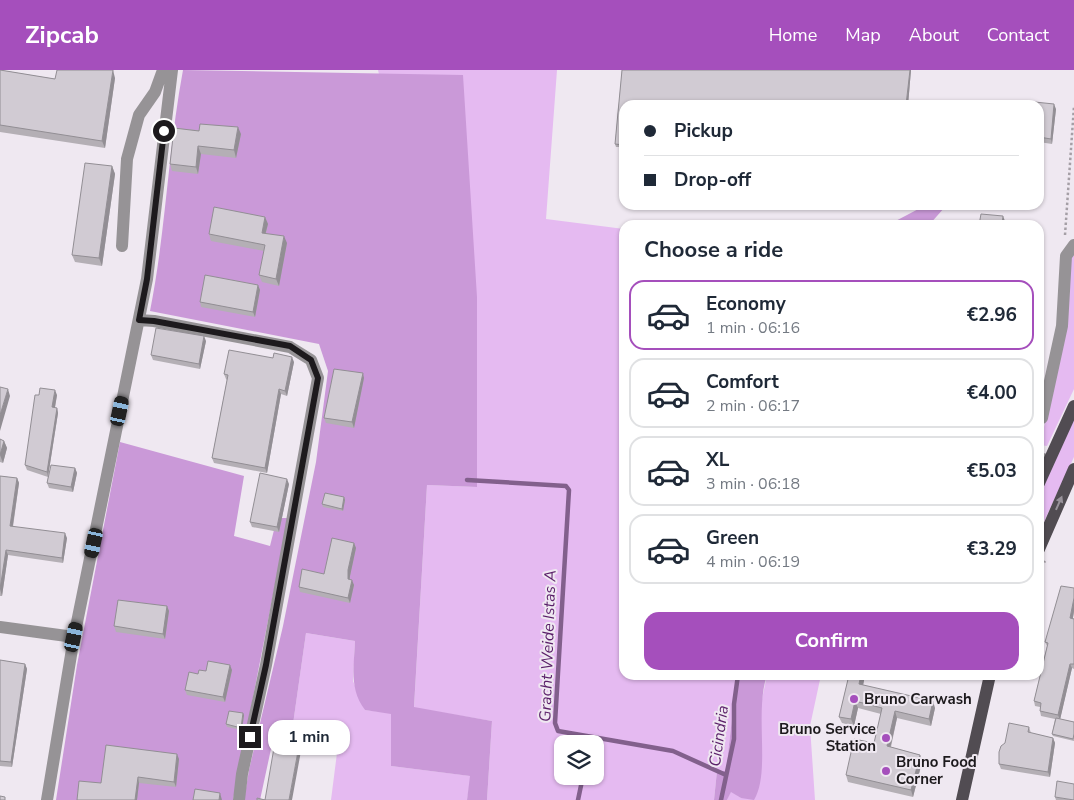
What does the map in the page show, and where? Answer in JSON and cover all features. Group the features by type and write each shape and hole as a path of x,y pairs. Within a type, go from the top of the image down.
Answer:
{"main road":[{"path":"1044,457 1074,406"},
{"path":"1044,538 1074,469"},
{"path":"962,800 989,680"}],"street":[{"path":"122,246 127,159 139,114 155,92 163,70"},
{"path":"47,800 74,637 147,279 172,70"},
{"path":"1044,409 1064,318 1066,256 1074,245"},
{"path":"139,320 154,321 290,346 311,360 318,378 266,665 242,774 239,800"},
{"path":"0,627 74,637"}],"path":[{"path":"1066,256 1064,226 1074,106"}],"shaded area":[{"path":"183,70 463,75 477,297 477,487 427,485 414,707 492,721 487,800 467,800 470,776 391,766 391,714 365,710 360,702 354,677 355,641 306,633 291,738 274,735 260,800 244,800 249,770 283,626 316,462 328,371 319,344 150,311 160,251"},
{"path":"378,70 557,70 546,219 619,228 619,680 736,680 726,771 717,771 714,800 487,800 492,721 414,708 427,485 477,487"},
{"path":"916,210 942,210 933,220 898,220"},
{"path":"1074,255 1074,389 1047,446 1044,446 1044,427 1067,323 1071,258"},
{"path":"1074,413 1074,457 1044,522 1044,482 1050,464"},
{"path":"120,442 244,476 234,536 270,546 277,518 288,518 233,800 56,800 77,665"},
{"path":"306,633 355,641 353,681 365,710 391,713 391,766 471,776 467,800 331,800 338,745 291,738"},
{"path":"736,680 766,680 762,707 761,774 759,788 754,800 741,798 731,792 727,800 714,800 717,771 726,771"},
{"path":"766,680 820,680 810,726 815,800 727,800 731,791 741,798 761,775 760,709"}],"building":[{"path":"0,70 55,79 57,70 113,70 102,141 0,125"},
{"path":"622,70 910,70 907,100 619,100"},
{"path":"619,102 619,144 615,144"},
{"path":"1044,103 1054,104 1051,139 1044,138"},
{"path":"200,124 238,127 234,150 198,146 196,167 170,164 174,128 199,131"},
{"path":"85,163 112,166 99,258 72,255"},
{"path":"214,207 265,217 262,233 284,236 276,279 259,275 265,245 209,234"},
{"path":"981,214 1003,216 1003,220 980,220"},
{"path":"205,275 258,285 253,312 200,302"},
{"path":"156,328 204,336 199,364 151,355"},
{"path":"229,350 273,358 274,353 292,357 285,391 279,389 265,468 212,458 228,375 224,374"},
{"path":"334,369 363,373 352,422 324,418"},
{"path":"0,387 8,389 0,415"},
{"path":"40,388 55,390 52,407 57,408 47,472 25,465 35,395 39,395"},
{"path":"0,439 4,441 0,455"},
{"path":"51,465 75,468 71,487 47,483"},
{"path":"260,473 287,479 277,527 250,522"},
{"path":"0,476 17,478 10,526 65,533 62,558 6,550 0,589"},
{"path":"325,493 344,497 342,509 322,504"},
{"path":"332,538 354,543 348,570 348,579 352,580 348,598 299,587 302,569 324,574"},
{"path":"1061,586 1074,588 1070,618 1074,619 1074,664 1070,664 1058,715 1040,711 1041,703 1034,701 1039,680 1044,680 1044,660 1048,643 1045,642"},
{"path":"118,600 167,606 163,634 114,626"},
{"path":"0,660 25,664 11,762 0,761"},
{"path":"208,661 230,665 223,697 185,690 189,672 198,674 199,670 206,671"},
{"path":"848,680 860,680 859,684 933,701 929,719 895,711 887,746 920,755 911,790 846,775 854,739 874,743 882,708 855,701 851,719 839,717"},
{"path":"229,711 243,713 241,728 226,724"},
{"path":"1056,718 1074,722 1073,739 1052,734"},
{"path":"1009,723 1029,727 1028,732 1053,738 1048,772 999,764 999,752 1001,746 1005,743"},
{"path":"285,732 301,735 289,800 265,800 275,742 282,744"},
{"path":"106,745 177,754 174,782 138,777 135,800 77,800 79,781 101,783"},
{"path":"1057,781 1074,784 1074,800 1055,797"},
{"path":"195,789 220,793 219,800 193,800"},
{"path":"0,796 5,797 5,800 0,800"}],"waterway":[{"name":"Gracht Weide Istas A","path":"467,480 566,486 569,490 555,723 558,731 673,751 726,775"},
{"name":"Cicindria","path":"721,800 734,739 734,704 737,680"},
{"path":"578,800 581,785"}],"place":[{"name":"Bruno Carwash","path":"854,699"},
{"name":"Bruno Service Station","path":"886,738"},
{"name":"Bruno Food Corner","path":"886,771"}],"route":[{"path":"164,131 147,279 139,320 154,321 290,346 311,360 318,378 304,466 266,665 250,737"}]}
